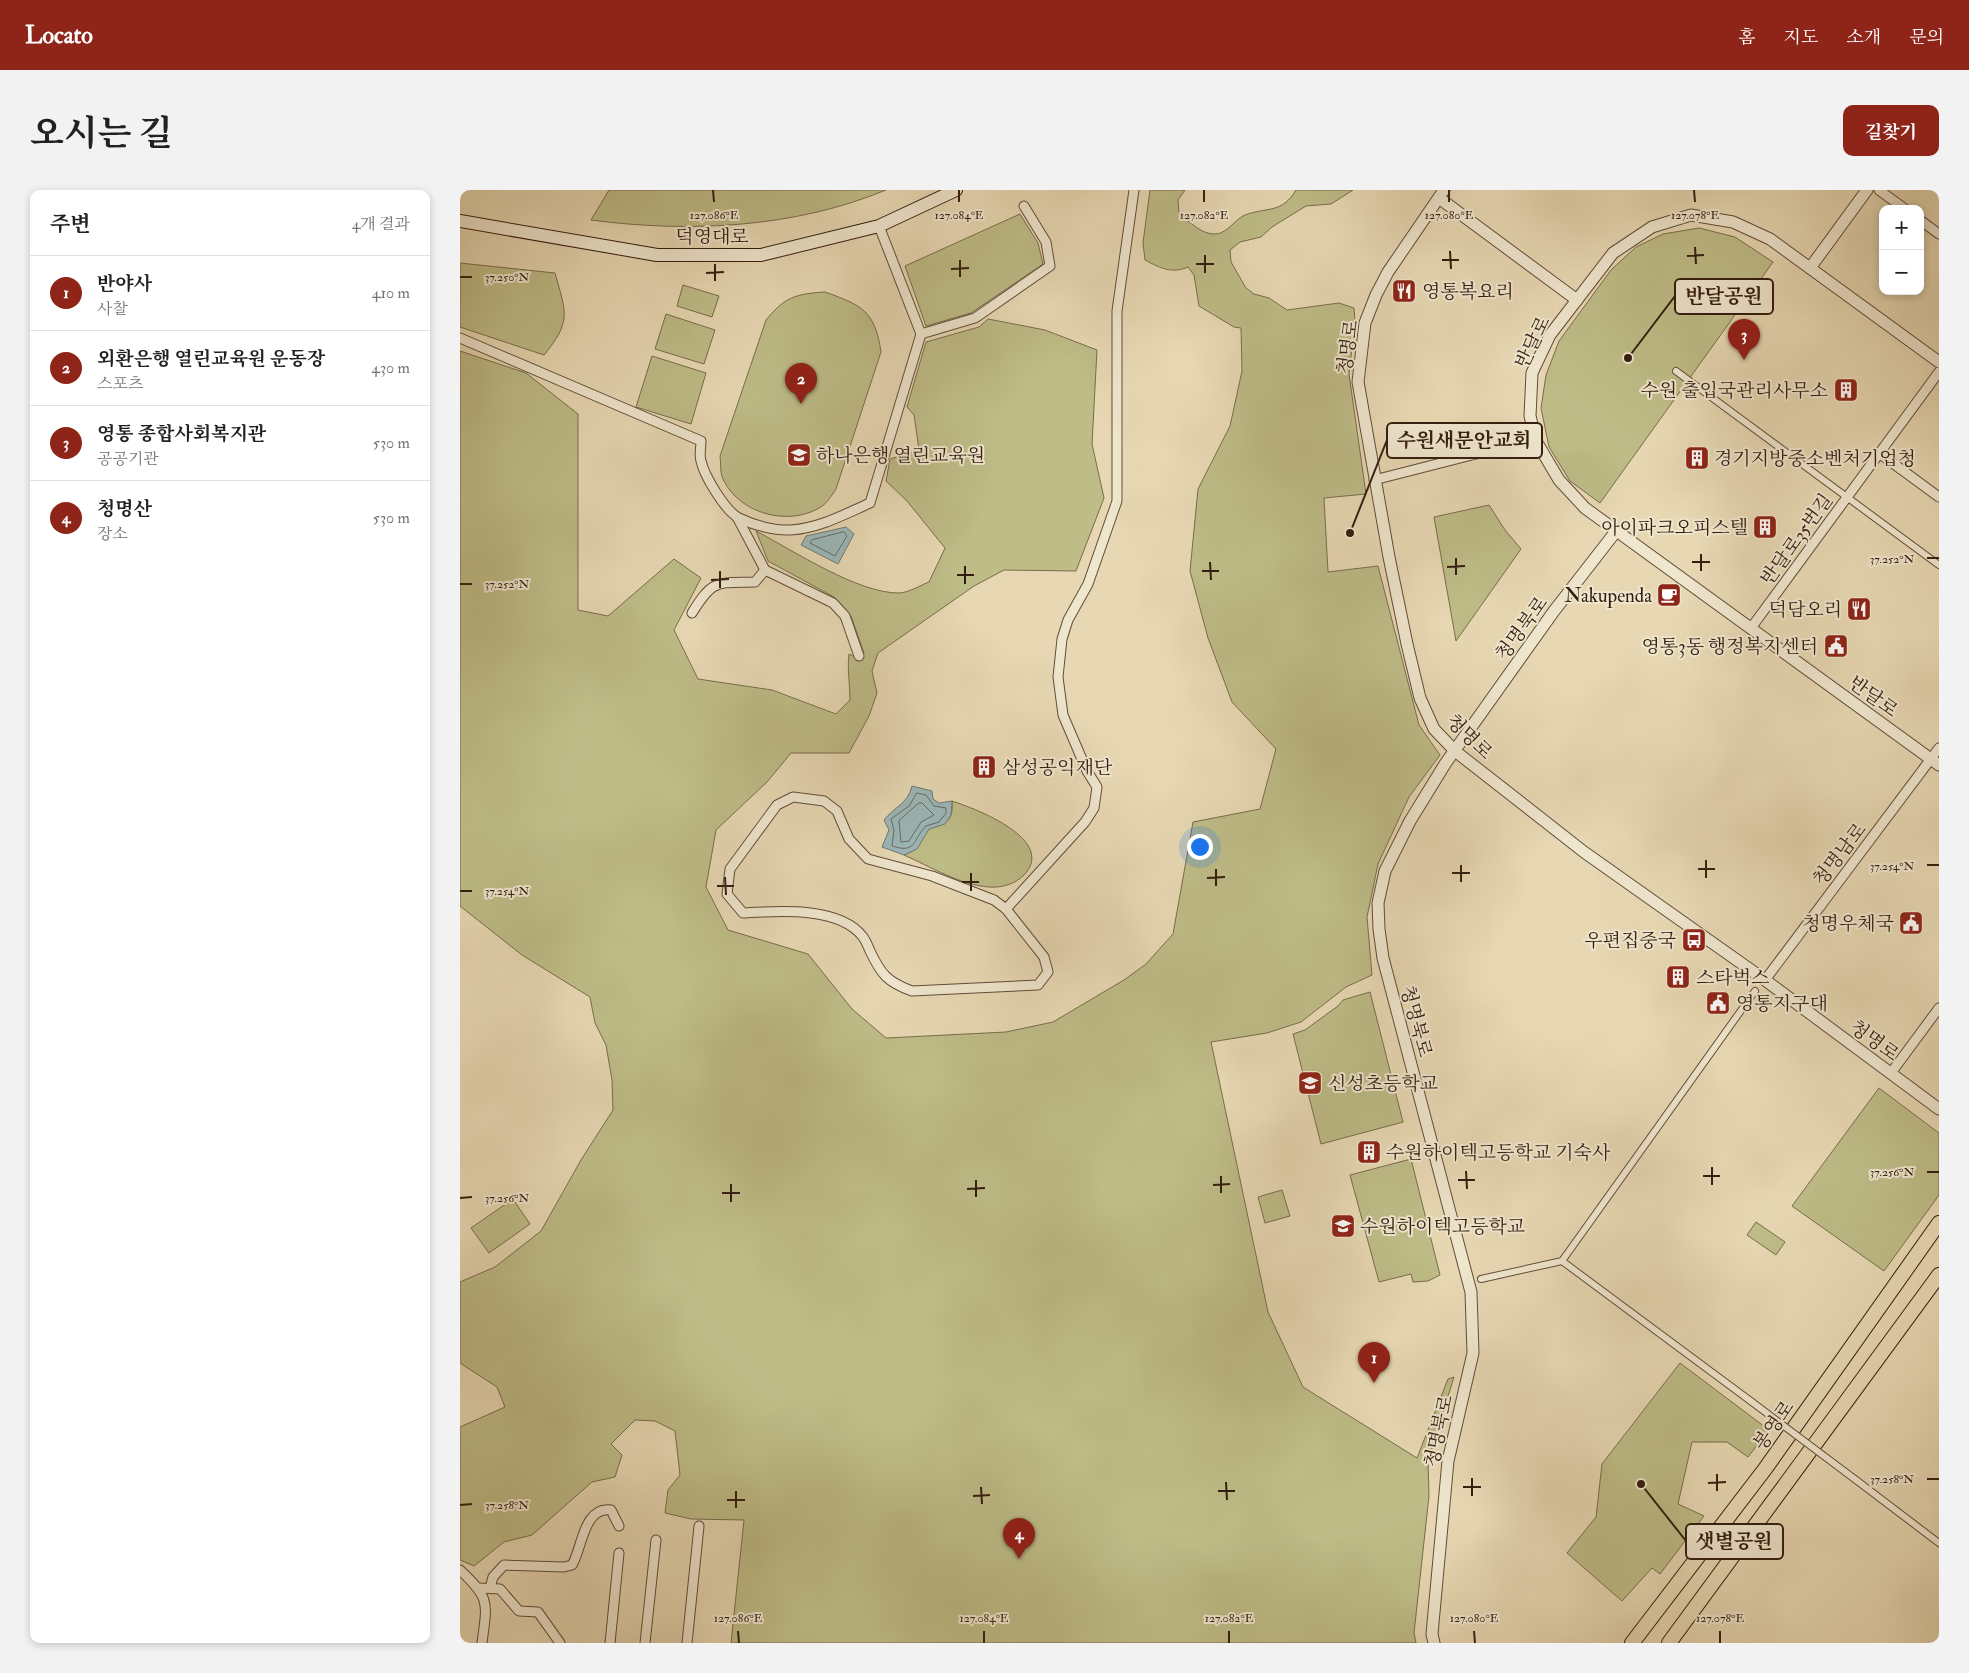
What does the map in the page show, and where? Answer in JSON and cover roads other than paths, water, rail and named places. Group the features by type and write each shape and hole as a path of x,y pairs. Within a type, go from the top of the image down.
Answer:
{"main road":[{"name":"덕영대로","path":"460,221 657,255 761,255 879,226 956,190"},
{"name":"봉영로","path":"1632,1643 1765,1469 1939,1224"},
{"path":"1669,1643 1939,1275"}],"street":[{"path":"1006,909 1085,822 1094,808 1097,787 1063,715 1058,677 1062,639 1068,620 1088,584 1117,501 1117,311 1134,190"},
{"path":"1810,268 1867,190"},
{"path":"1879,190 1900,205"},
{"path":"1442,194 1577,300"},
{"name":"청명로","path":"1442,194 1388,272 1365,323 1358,382 1374,480 1420,698 1434,729 1455,752 1584,852 1765,980 1939,1109"},
{"path":"921,334 975,318 1050,266 1046,242 1024,206"},
{"name":"반달로","path":"1935,762 1585,508 1559,480 1536,441 1530,416 1532,372 1550,335 1613,253 1652,227 1692,215 1733,222 1770,239 1939,362"},
{"path":"1924,223 1939,234"},
{"path":"737,517 766,527 790,530 822,525 870,503 921,334 879,226"},
{"path":"460,338 700,441 701,460 709,478 720,499 737,517 765,570 833,603 845,616 859,656"},
{"path":"1676,371 1939,565"},
{"name":"반달로35번길","path":"1751,628 1939,372"},
{"path":"1374,480 1536,441"},
{"path":"1880,453 1939,497"},
{"name":"청명북로","path":"1434,1643 1432,1634 1448,1461 1473,1353 1472,1292 1383,958 1378,903 1385,871 1410,821 1455,752 1554,611 1616,530"},
{"path":"692,614 706,590 720,583 755,582 765,570"},
{"name":"청명남로","path":"1765,980 1935,762 1939,748"},
{"path":"793,797 807,797 824,801 837,812 849,839 868,859 941,879 994,900 1006,909 1044,957 1048,972 1038,985 912,991 898,986 884,977 863,937 846,922 817,914 743,912 727,894 730,869 777,805 793,797"},
{"path":"1481,1279 1562,1261 1755,991"},
{"path":"1891,1073 1939,1008"},
{"path":"1562,1261 1939,1543"},
{"path":"490,1588 493,1577 504,1565 564,1567 572,1564 583,1532 593,1518 606,1510 611,1510 619,1526"},
{"path":"687,1643 699,1526"},
{"path":"645,1643 656,1540"},
{"path":"610,1643 619,1553"},
{"path":"460,1570 478,1588 487,1604 482,1643"},
{"path":"478,1588 500,1588 520,1611 538,1612 560,1643"}],"water":[{"path":"846,527 854,534 838,564 801,545 806,536"},
{"path":"912,786 932,791 933,799 939,803 952,801 951,815 945,824 929,829 917,849 904,855 882,847 889,830 884,820 904,801"}],"place":[{"name":"영통복요리","path":"1404,291"},
{"name":"반달공원","path":"1628,358"},
{"name":"영통 종합사회복지관","path":"1744,360"},
{"name":"수원 출입국관리사무소","path":"1846,390"},
{"name":"외환은행 열린교육원 운동장","path":"801,404"},
{"name":"하나은행 열린교육원","path":"799,455"},
{"name":"경기지방중소벤처기업청","path":"1697,458"},
{"name":"아이파크오피스텔","path":"1765,527"},
{"name":"수원새문안교회","path":"1350,533"},
{"name":"Nakupenda","path":"1669,595"},
{"name":"덕담오리","path":"1859,609"},
{"name":"영통3동 행정복지센터","path":"1836,646"},
{"name":"삼성공익재단","path":"984,767"},
{"name":"청명우체국","path":"1911,923"},
{"name":"우편집중국","path":"1694,940"},
{"name":"스타벅스","path":"1678,977"},
{"name":"영통지구대","path":"1718,1003"},
{"name":"신성초등학교","path":"1310,1083"},
{"name":"수원하이텍고등학교 기숙사","path":"1369,1152"},
{"name":"수원하이텍고등학교","path":"1343,1226"},
{"name":"반야사","path":"1374,1383"},
{"name":"샛별공원","path":"1641,1484"},
{"name":"청명산","path":"1019,1559"}]}
